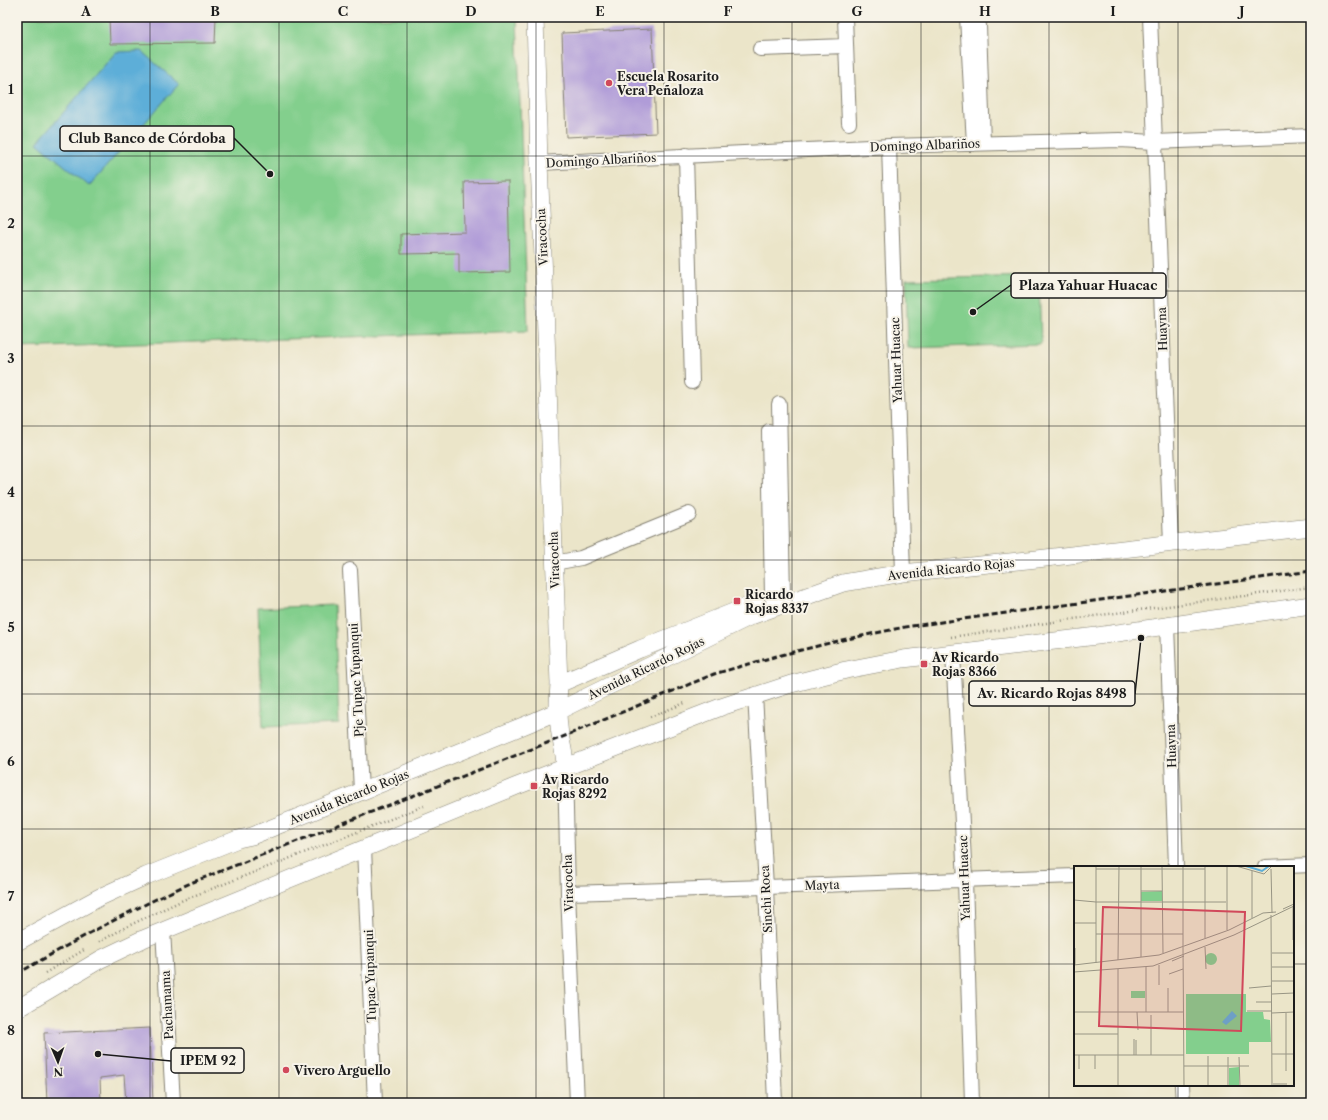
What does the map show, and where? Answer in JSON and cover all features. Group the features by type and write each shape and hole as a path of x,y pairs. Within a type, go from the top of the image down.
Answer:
{"main road":[{"name":"Viracocha","path":"534,17 559,684 558,711 560,738 565,751 565,767"},
{"name":"Avenida Ricardo Rojas","path":"17,942 93,901 146,876 238,840 252,836 558,711 751,616 843,583 903,573 1171,544 1311,527"},
{"path":"559,684 640,649 778,596 807,588 843,583"},
{"path":"17,1009 101,959 163,930 565,767 755,695 846,670 903,659 1097,636 1311,605"}],"street":[{"path":"845,17 849,123"},
{"path":"967,17 978,143"},
{"name":"Huayna","path":"1150,17 1171,544"},
{"path":"978,143 979,26"},
{"path":"760,49 846,46"},
{"name":"Domingo Albariños","path":"539,163 890,146 1120,140 1154,142 1311,136"},
{"name":"Yahuar Huacac","path":"890,146 903,573"},
{"path":"686,156 692,382"},
{"path":"778,596 779,404"},
{"path":"769,431 778,596"},
{"path":"554,563 581,558 689,514"},
{"name":"Pje Tupac Yupanqui","path":"350,570 361,791"},
{"name":"Huayna","path":"1167,625 1176,866"},
{"name":"Yahuar Huacac","path":"953,653 965,880 972,1103"},
{"name":"Sinchi Roca","path":"755,695 766,887 775,1103"},
{"name":"Viracocha","path":"565,767 568,892 577,1103"},
{"name":"Tupac Yupanqui","path":"364,848 375,1103"},
{"path":"1288,866 1311,865"},
{"name":"Mayta","path":"568,892 766,887 1074,876"},
{"name":"Pachamama","path":"163,930 173,1103"},
{"path":"1182,1086 1182,1103"}],"path":[{"path":"1067,620 1311,587"}],"green space":[{"path":"17,17 517,17 528,331 17,348"},
{"path":"1039,276 1041,344 908,348 906,279"},
{"path":"334,605 339,724 263,727 258,608"}],"water":[{"path":"141,51 179,84 89,186 37,143 116,52"}],"building":[{"path":"109,17 216,17 215,43 110,44"},
{"name":"Escuela Rosarito Vera Peñaloza","path":"652,29 656,133 566,137 562,33"},
{"path":"508,181 510,272 459,273 459,253 401,254 401,234 465,232 464,182"},
{"path":"150,1028 153,1103 126,1103 124,1075 100,1078 101,1103 47,1103 44,1033"}],"railway":[{"path":"17,974 104,926 193,882 560,738 714,674 777,656 842,640 905,627 1311,571"}],"place":[{"name":"Escuela Rosarito Vera Peñaloza","path":"609,83"},
{"name":"Club Banco de Córdoba","path":"270,174"},
{"name":"Plaza Yahuar Huacac","path":"973,312"},
{"name":"Ricardo Rojas 8337","path":"737,601"},
{"name":"Av. Ricardo Rojas 8498","path":"1141,638"},
{"name":"Av Ricardo Rojas 8366","path":"924,664"},
{"name":"Av Ricardo Rojas 8292","path":"534,786"},
{"name":"IPEM 92","path":"98,1054"},
{"name":"Vivero Arguello","path":"286,1070"}]}
